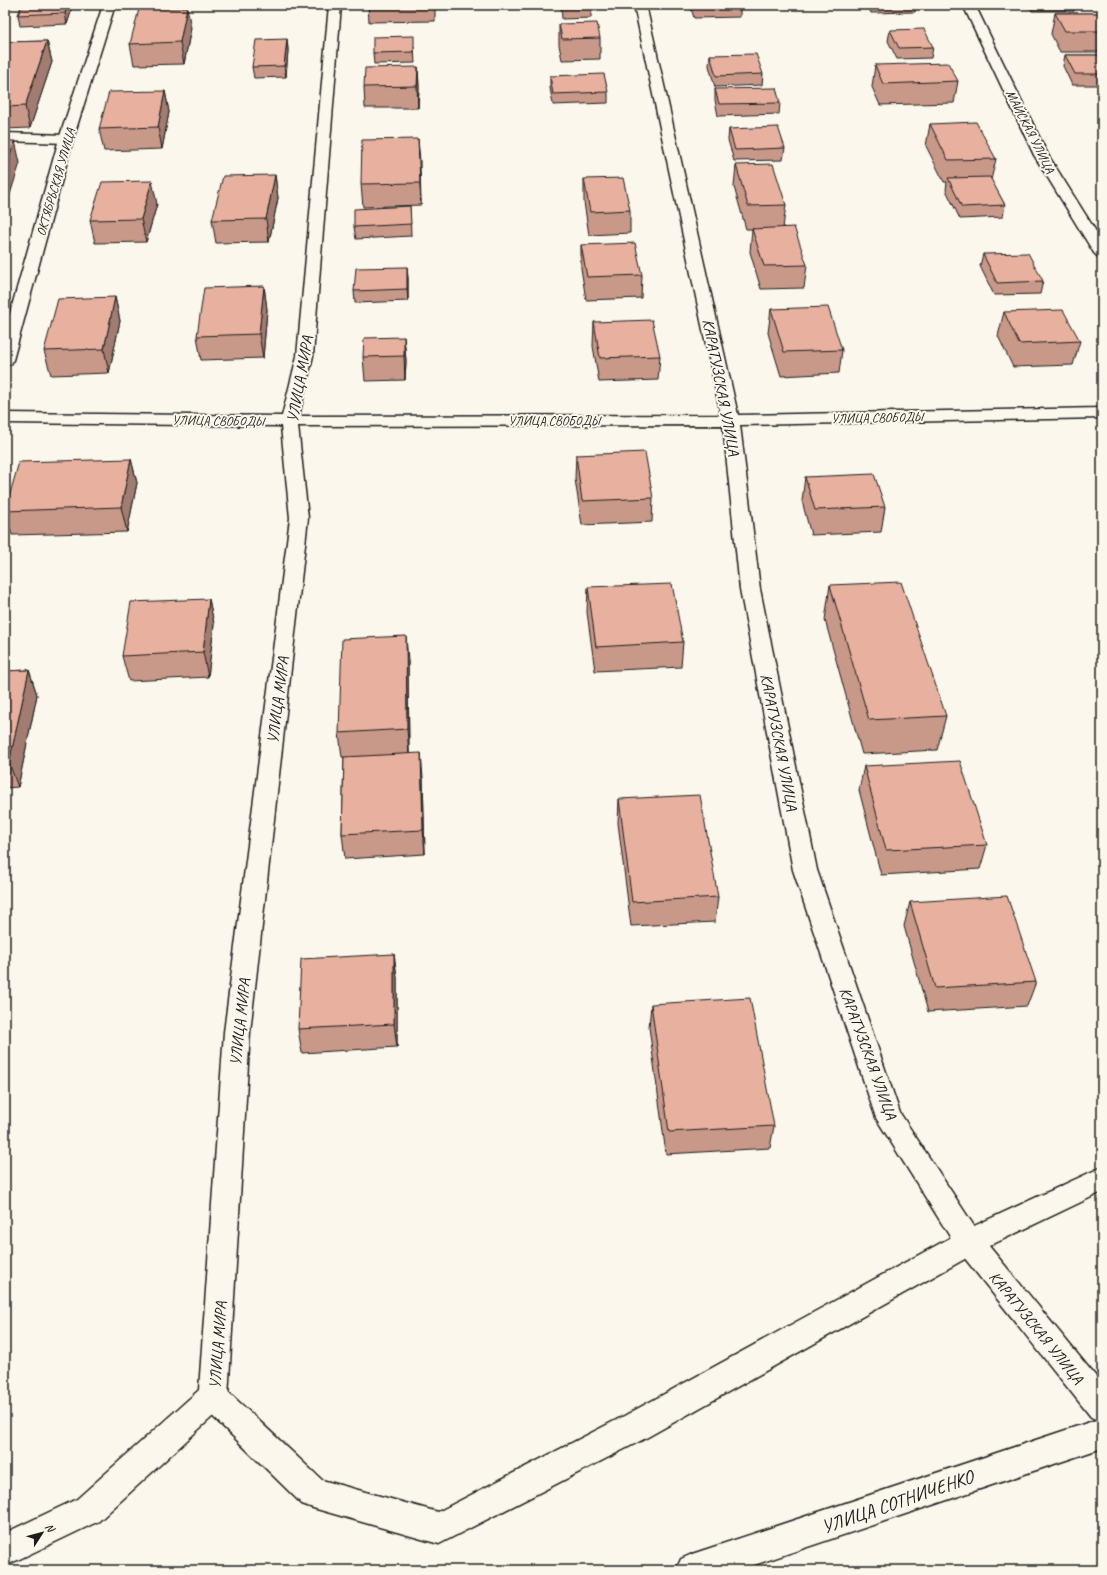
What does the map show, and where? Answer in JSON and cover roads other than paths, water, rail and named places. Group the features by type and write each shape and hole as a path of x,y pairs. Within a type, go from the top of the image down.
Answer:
{"street":[{"name":"ОКТЯБРЬСКАЯ УЛИЦА","path":"5,360 66,139 109,5"},
{"name":"УЛИЦА МИРА","path":"213,1397 237,1032 298,518 289,421 305,356 335,5"},
{"name":"КАРАТУЗСКАЯ УЛИЦА","path":"640,5 731,420 750,588 806,870 889,1118 969,1242 1102,1407"},
{"name":"МАЙСКАЯ УЛИЦА","path":"970,5 1041,155 1102,253"},
{"path":"5,137 66,139"},
{"name":"УЛИЦА СВОБОДЫ","path":"5,418 289,421 731,420 1102,413"},
{"path":"5,1550 88,1510 213,1397 313,1493 439,1528 635,1427 969,1242 1102,1179"},
{"name":"УЛИЦА СОТНИЧЕНКО","path":"692,1570 1102,1432"}]}
